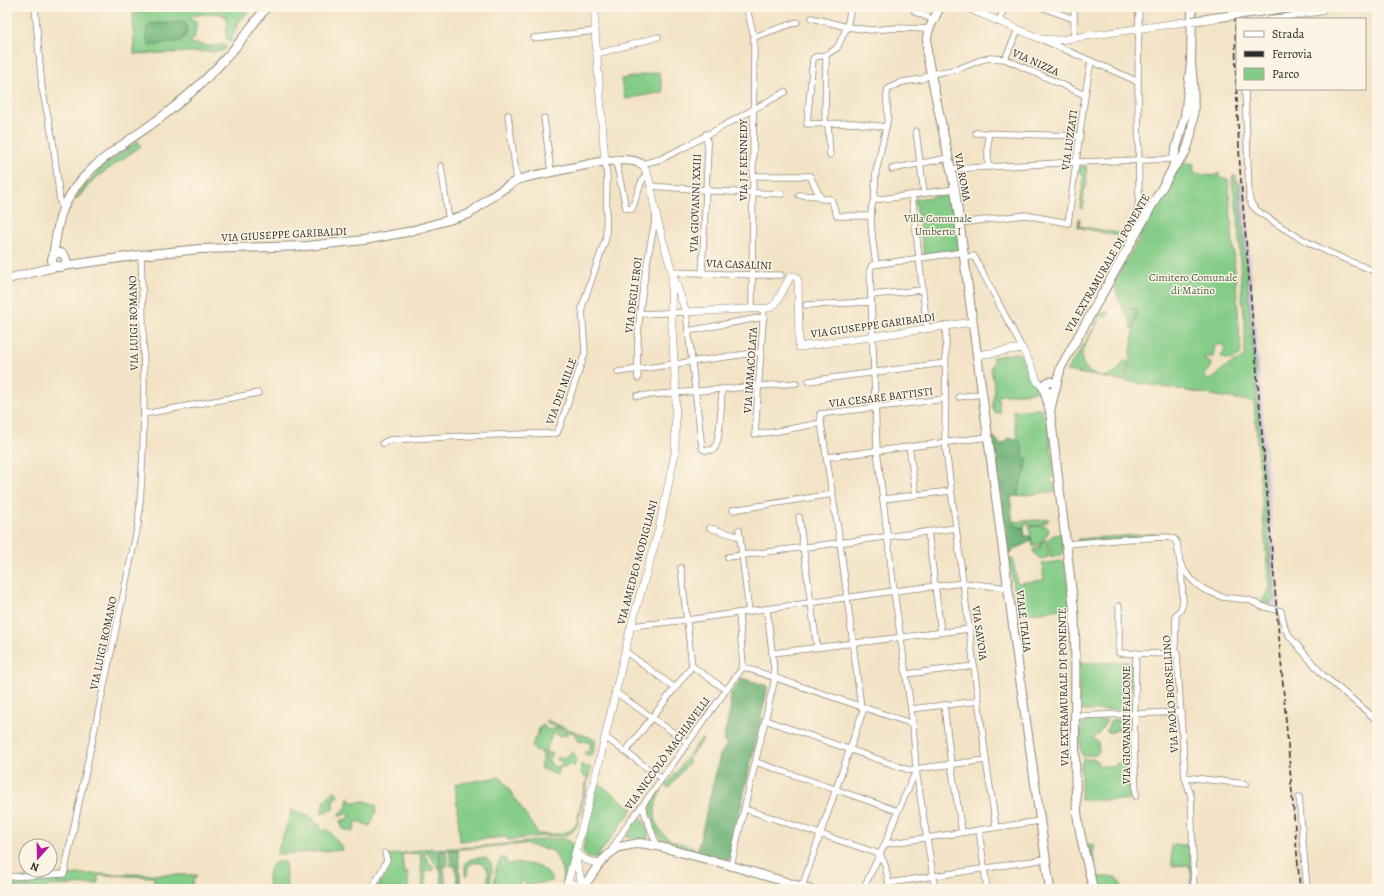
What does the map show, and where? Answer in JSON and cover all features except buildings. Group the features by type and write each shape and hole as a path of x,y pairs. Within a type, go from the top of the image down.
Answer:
{"main road":[{"path":"53,258 63,210 68,199 84,178 112,152 174,107 200,84 234,49 267,7"},
{"name":"VIA ROMA","path":"940,7 929,28 927,37 927,55 955,189 978,355"},
{"name":"VIA EXTRAMURALE DI PONENTE","path":"1093,889 1077,812 1076,640 1074,609 1050,411 1050,386 1130,243 1138,224 1172,170 1176,160 1184,155 1187,148 1193,121 1194,85 1191,64 1192,7"},
{"path":"1192,21 1292,7"},
{"path":"1295,7 1310,7"},
{"name":"VIA GIUSEPPE GARIBALDI","path":"53,258 55,265 62,261 78,263 200,249 307,246 364,240 407,232 469,214 517,180 606,161 624,160 642,164"},
{"path":"60,224 62,261"},
{"path":"45,270 58,253 62,261"},
{"path":"7,278 45,270 62,261"},
{"name":"VIALE ITALIA","path":"978,355 1022,693 1050,889"},
{"path":"581,888 600,863 609,854 619,847 628,844 640,843 657,846 731,866 805,888"}],"street":[{"path":"35,7 42,88 53,141 60,201 63,210"},
{"path":"595,7 595,31 606,161"},
{"path":"851,7 847,27 837,48 826,55 815,57 813,60 807,124 854,123 886,127 876,172 874,200 872,202 871,216 876,264"},
{"path":"914,7 916,12 934,20"},
{"path":"965,7 1041,39 1138,83"},
{"path":"999,22 1004,7"},
{"path":"1041,7 1074,19"},
{"path":"1068,52 1068,44 1072,38 1074,7"},
{"path":"1138,224 1141,207 1139,200 1137,160 1139,7"},
{"path":"1242,7 1242,18"},
{"path":"1277,18 1319,12 1325,7"},
{"name":"VIA J F KENNEDY","path":"748,13 754,37 752,308"},
{"path":"812,18 847,27 871,30 929,28"},
{"path":"1041,39 1059,40 1192,21"},
{"path":"754,37 797,22"},
{"path":"1005,59 1018,30"},
{"path":"534,38 595,31"},
{"path":"597,54 658,37"},
{"path":"826,55 826,123 830,155"},
{"name":"VIA NIZZA","path":"886,127 888,89 902,82 922,79 931,74 958,69 990,58 1005,59 1085,95"},
{"name":"VIA LUZZATI","path":"960,223 1025,215 1068,223 1091,61"},
{"path":"1245,90 1249,193 1252,205 1256,210 1304,241 1342,259 1377,272"},
{"path":"722,389 719,435 716,448 713,450 704,450 702,448 686,312 672,272 656,214 647,172 642,164 661,159 785,92"},
{"path":"508,115 517,180"},
{"path":"544,118 551,172"},
{"path":"916,131 924,193"},
{"path":"976,133 1080,136"},
{"path":"988,133 988,167"},
{"name":"VIA GIOVANNI XXIII","path":"702,273 708,149 706,134"},
{"path":"892,169 948,158"},
{"path":"616,160 626,208 632,209 641,183 647,172"},
{"path":"951,169 1076,162 1176,160"},
{"name":"VIA DEI MILLE","path":"382,442 389,440 465,436 557,433 585,354 582,307 606,238 606,161"},
{"path":"441,166 448,221"},
{"path":"753,176 810,176 821,199 832,199 837,216 871,216"},
{"path":"650,186 711,191 782,194"},
{"path":"874,200 955,189"},
{"path":"799,195 820,196"},
{"path":"912,195 927,329"},
{"name":"VIA DEGLI EROI","path":"638,378 637,353 640,314 648,254 656,214"},
{"name":"VIA LUIGI ROMANO","path":"7,877 64,874 138,525 141,496 144,414 144,333 141,255"},
{"path":"935,889 916,770 913,724 894,591 877,450 870,270 872,265 920,258 964,255 974,256 1034,370 1037,381 1050,386"},
{"name":"VIA CASALINI","path":"672,272 781,275"},
{"name":"VIA AMEDEO MODIGLIANI","path":"566,889 626,652 631,626 659,529 675,453 676,393 671,312 672,272"},
{"name":"VIA GIUSEPPE GARIBALDI","path":"764,308 770,308 776,303 791,276 795,276 798,280 799,347 973,322"},
{"path":"871,295 922,290"},
{"path":"806,305 871,302"},
{"path":"640,314 764,308"},
{"name":"VIA IMMACOLATA","path":"764,308 755,434 821,423"},
{"path":"688,331 764,317"},
{"name":"VIA SAVOIA","path":"946,326 945,442 996,827"},
{"path":"978,355 1022,348"},
{"path":"618,372 761,352"},
{"path":"809,381 946,363"},
{"path":"637,396 796,383"},
{"path":"144,414 258,393"},
{"path":"959,397 982,394"},
{"name":"VIA CESARE BATTISTI","path":"821,423 820,414 945,399"},
{"path":"805,888 820,835 863,707 828,457 821,423"},
{"path":"828,457 988,437"},
{"path":"909,446 916,495"},
{"path":"883,499 951,491"},
{"path":"733,510 833,494"},
{"path":"799,517 817,647"},
{"path":"710,528 740,537"},
{"path":"728,557 956,528"},
{"path":"739,530 750,612"},
{"path":"928,532 941,632"},
{"name":"VIA PAOLO BORSELLINO","path":"1066,544 1127,539 1171,538 1177,543 1183,602 1181,609 1176,615 1175,647 1177,654 1185,777 1191,796 1194,889"},
{"path":"1180,563 1190,579 1212,594 1222,597 1249,600 1261,606 1281,611 1285,629 1323,675 1377,720"},
{"path":"626,751 692,666 681,568"},
{"path":"631,626 750,612 894,591 963,583 1009,588"},
{"path":"1119,606 1119,653 1177,654"},
{"path":"731,866 775,678 767,609"},
{"path":"739,613 744,667 913,724"},
{"path":"773,653 969,629"},
{"path":"626,652 675,688"},
{"name":"VIA GIOVANNI FALCONE","path":"1136,653 1134,744 1136,796"},
{"path":"692,666 726,690"},
{"path":"906,674 974,666"},
{"name":"VIA NICCOLÒ MACHIAVELLI","path":"609,854 629,822 744,667"},
{"path":"616,692 687,742"},
{"path":"911,709 979,701"},
{"path":"944,705 951,764 962,832"},
{"path":"1076,716 1181,712"},
{"path":"765,720 909,770 986,760"},
{"path":"605,736 661,778"},
{"path":"756,762 898,811"},
{"path":"863,889 885,844 916,770"},
{"path":"1185,777 1246,784"},
{"path":"1299,797 1307,889"},
{"path":"642,806 657,846"},
{"path":"745,809 880,854 885,865 889,886 933,876 1046,859"},
{"path":"885,844 1040,821"},
{"path":"979,830 987,889"},
{"path":"576,852 582,858 590,862 600,863"},
{"name":"VIA AMEDEO MODIGLIANI","path":"576,852 581,888"},
{"path":"372,889 387,860 384,853"},
{"path":"568,881 581,888"}],"shaded area":[{"path":"1236,182 1244,183 1279,608 1269,606 1264,598 1269,590 1267,567 1268,558"}],"green space":[{"path":"182,7 253,7 238,23 230,43 226,38 228,23 225,16 217,13 190,16 191,21 194,19 197,22 194,39 191,41 191,44 206,46 222,45 226,47 223,51 134,54 133,13"},
{"path":"185,22 187,33 182,40 178,42 167,42 156,45 149,44 146,38 147,27 151,24"},
{"path":"659,72 663,92 625,99 621,79"},
{"path":"138,141 141,146 94,179 75,200 81,190 101,168"},
{"name":"Cimitero Comunale di Matino","path":"1182,162 1194,164 1193,173 1213,176 1219,173 1219,177 1228,179 1241,351 1239,356 1234,360 1225,359 1221,356 1225,347 1220,344 1215,345 1213,357 1205,357 1204,360 1211,363 1205,376 1207,380 1217,376 1226,366 1239,361 1245,354 1245,321 1242,298 1238,218 1232,182 1233,176 1236,176 1236,182 1239,182 1274,599 1271,600 1269,606 1261,603 1269,590 1254,402 1127,381 1137,309 1121,306 1114,283"},
{"path":"1086,166 1087,185 1083,193 1085,195 1082,199 1084,201 1082,209 1080,208 1084,175 1079,172 1079,167"},
{"name":"Villa Comunale Umberto I","path":"953,194 960,251 928,254 928,256 924,255 915,199"},
{"path":"1079,218 1079,226 1128,235 1127,238 1078,227"},
{"path":"1122,308 1136,310 1133,330 1131,329 1130,321"},
{"path":"1103,312 1109,312 1109,315 1107,317 1101,317 1085,345 1082,359 1087,369 1095,375 1101,376 1114,374 1118,371 1124,361 1128,362 1125,381 1066,371 1081,350"},
{"path":"1016,353 1023,357 1039,391 998,396 1000,413 995,413 993,407 994,386 991,369 994,361 992,357"},
{"path":"1044,408 1042,410 1043,415 1047,417 1055,476 1051,478 1052,484 1056,485 1056,491 1018,496 1019,486 1026,470 1027,460 1024,456 1016,430 1013,411"},
{"path":"993,436 1001,444 1006,442 1007,438 1018,439 1022,447 1023,455 1027,459 1026,469 1019,486 1018,496 1011,497 1014,523 1017,527 1024,528 1025,536 1030,536 1031,541 1015,549 1009,555"},
{"path":"1049,519 1045,523 1039,525 1026,524 1024,525 1024,528 1015,526 1013,522"},
{"path":"1046,526 1049,530 1047,534 1038,546 1033,547 1029,527"},
{"path":"1167,533 1175,534 1177,537 1170,536 1078,542 1078,539"},
{"path":"1061,534 1064,552 1060,556 1051,557 1048,539 1054,535"},
{"path":"1046,539 1049,557 1040,559 1033,550 1040,547 1042,542"},
{"path":"1009,559 1013,559 1017,583 1044,580 1042,564 1060,561 1065,563 1070,608 1017,615 1014,599 1020,598 1020,592 1014,593"},
{"path":"1128,662 1128,665 1132,665 1130,709 1085,711 1082,709 1079,703 1079,663"},
{"path":"741,678 768,686 729,860 697,852 720,755 727,744 723,741 731,706 729,697"},
{"path":"1129,719 1129,747 1123,744 1119,738 1126,738 1126,730 1115,730 1114,732 1106,731 1111,720"},
{"path":"546,720 596,740 593,754 589,757 584,753 589,752 591,743 583,741 578,742 574,733 547,723"},
{"path":"1107,720 1098,735 1094,736 1095,741 1098,741 1099,752 1096,755 1083,756 1080,737 1083,723 1085,721"},
{"path":"544,725 548,730 556,728 568,733 567,735 561,736 551,733 551,738 545,751 553,754 550,759 541,751 555,768 558,766 560,767 557,775 540,768 543,757 539,751 535,750 532,746 539,728"},
{"path":"701,739 703,740 687,760 690,761 669,788 666,786"},
{"path":"572,751 576,759 574,767 569,764 565,767 560,767 563,764 557,760 558,757 562,759 566,758"},
{"path":"1129,751 1130,800 1081,800 1081,766 1083,759 1096,759 1099,766 1113,766 1123,760 1124,754"},
{"path":"581,764 591,768 577,826 572,832 565,836 543,836 508,840 507,837 460,841 455,784 501,777 538,834 558,834 573,829 576,825 587,779 587,777 583,776 581,772"},
{"path":"598,783 633,809 596,858 593,858 585,855 583,849"},
{"path":"658,788 662,791 658,798 655,812 661,831 666,837 673,841 694,847 693,852 668,844 661,839 656,832 651,818 651,810 654,795"},
{"path":"334,790 339,795 333,800 333,809 321,814 325,800"},
{"path":"349,797 352,802 365,801 376,805 376,812 370,826 357,821 353,832 343,829 340,821 349,818 349,813 340,816 338,815 347,807 347,799"},
{"path":"292,810 314,819 316,825 319,824 322,832 327,829 342,847 342,850 278,854 277,853"},
{"path":"639,819 642,819 646,826 648,839 627,837 631,827"},
{"path":"545,839 565,839 573,845 564,883 562,882 563,874 553,851 525,844 436,851 436,854 439,854 440,870 428,852 424,852 434,870 425,871 427,889 423,889 420,853 402,854 404,873 408,873 408,889 377,889 390,862 389,855 423,849 475,847"},
{"path":"1087,845 1095,845 1093,853 1094,871 1090,858"},
{"path":"1171,845 1190,845 1193,889 1187,889 1191,878 1189,865 1172,866"},
{"path":"449,850 458,850 461,889 456,889 456,886 458,885 455,866 451,866"},
{"path":"439,851 446,851 448,866 444,866 445,889 442,889"},
{"path":"474,858 485,858 491,863 492,866 489,886 484,886 487,885 488,873 487,868 483,864 471,864 468,868 467,876 465,875 465,863 467,861"},
{"path":"501,858 506,859 506,864 527,864 539,867 545,870 553,881 526,885 524,881 521,882 520,887 494,887 496,869"},
{"path":"276,862 285,862 287,889 269,889 269,871"},
{"path":"79,874 197,875 190,887 192,889 154,889 154,877 98,875 98,884 46,886 46,889 7,889 7,880 58,878 58,876"},
{"path":"1095,875 1096,877 1116,877 1124,889 1097,889"}],"railway":[{"path":"1235,7 1236,80"},
{"path":"1236,90 1240,169 1300,889"}]}
